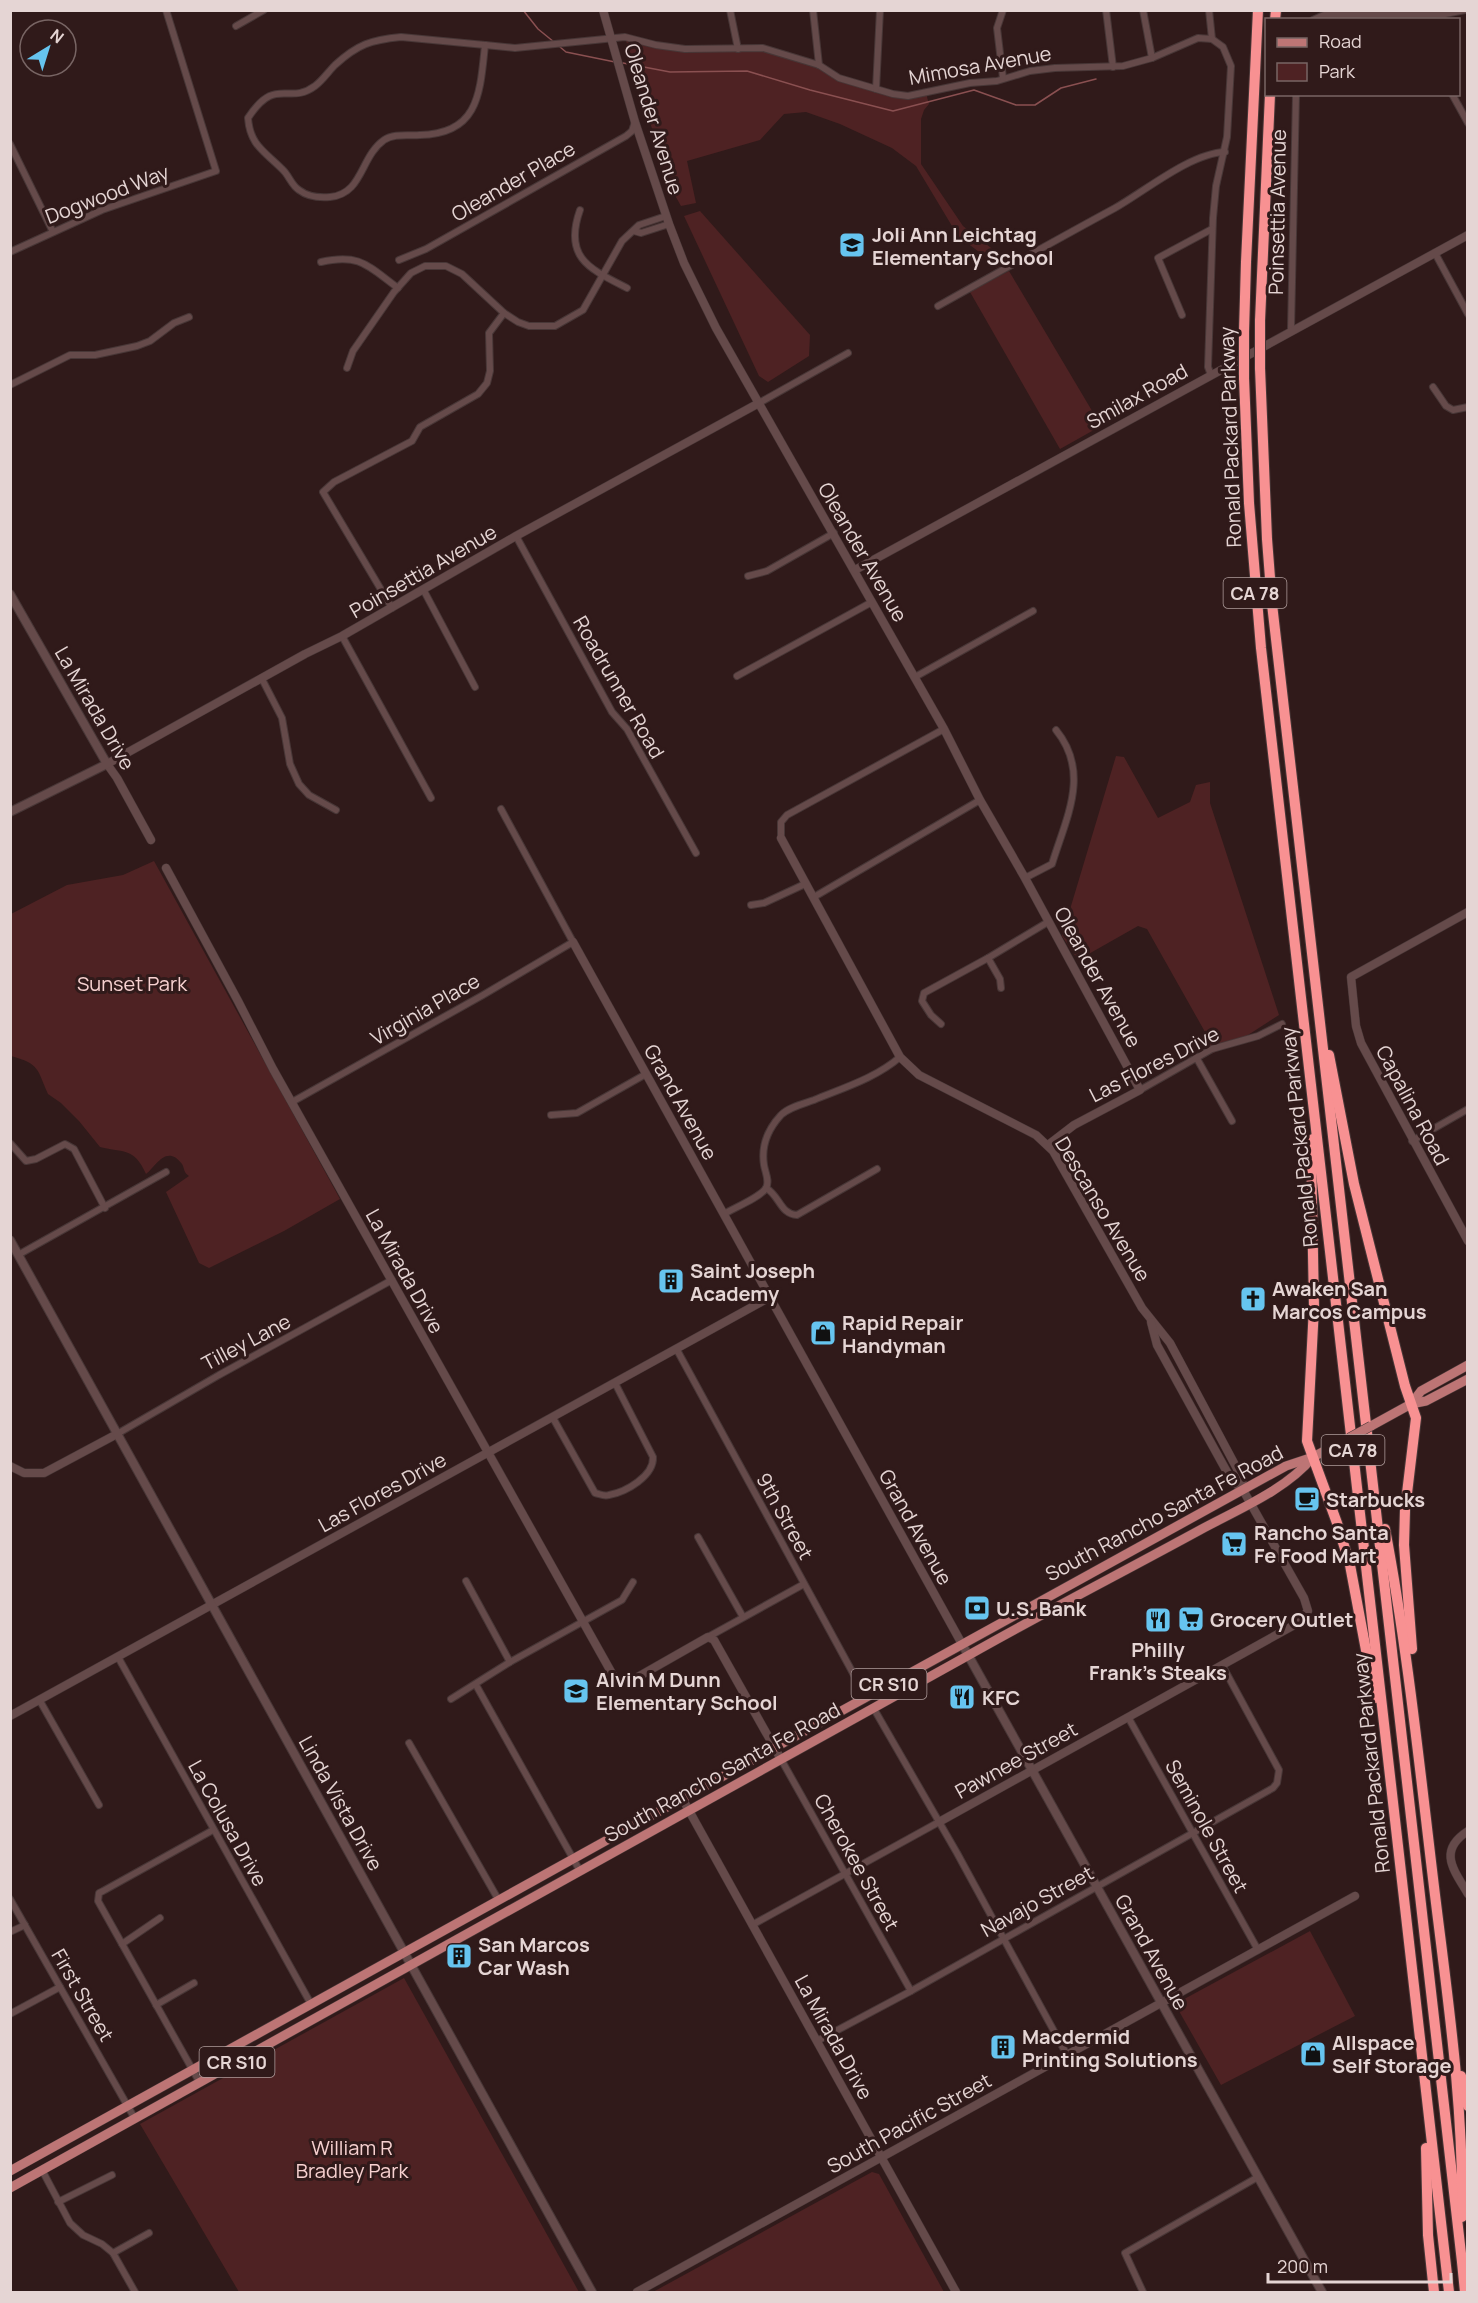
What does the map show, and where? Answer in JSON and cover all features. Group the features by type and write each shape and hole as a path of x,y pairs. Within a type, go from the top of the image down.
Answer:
{"highway":[{"name":"Ronald Packard Parkway","path":"1258,10 1244,332 1244,378 1254,581 1450,2292"},
{"name":"Ronald Packard Parkway","path":"1270,96 1260,321 1266,539 1466,2292"},
{"path":"1315,978 1354,1184 1405,1386 1416,1418 1405,1510 1404,1545 1411,1615 1413,1709"},
{"path":"1316,1128 1311,1149 1314,1307 1307,1441 1350,1565 1390,1772"},
{"path":"1369,1449 1398,1601 1452,2032 1463,2161 1462,2262"},
{"path":"1419,2031 1428,2235 1434,2292"},
{"path":"1452,2032 1467,2106"}],"main road":[{"name":"La Mirada Drive","path":"10,594 107,764"},
{"name":"Poinsettia Avenue","path":"10,812 107,764"},
{"name":"Linda Vista Drive","path":"10,1240 592,2292"},
{"name":"CR S10","path":"1412,1404 1421,1391 1467,1365"},
{"name":"CR S10","path":"1313,1457 1412,1404 1426,1401 1467,1379"},
{"name":"South Rancho Santa Fe Road","path":"10,2170 1045,1598 1288,1466 1313,1457"},
{"name":"South Rancho Santa Fe Road","path":"10,2188 782,1761 969,1655 1250,1502 1301,1471 1313,1457"},
{"path":"1033,1621 1045,1604 1045,1598"},
{"name":"Grand Avenue","path":"962,1644 1322,2292"},
{"path":"1450,2292 1467,2284"}],"street":[{"name":"Dogwood Way","path":"10,252 102,210 216,171 166,10"},
{"path":"236,26 264,10"},
{"name":"Oleander Avenue","path":"603,10 635,122 668,220 684,263 716,328 944,729 980,800 1140,1090"},
{"path":"730,10 738,49"},
{"path":"813,10 819,65"},
{"path":"876,89 880,10"},
{"path":"1003,10 997,28 1003,78"},
{"path":"1106,10 1113,67"},
{"path":"1143,10 1152,58"},
{"path":"1209,10 1212,39 1223,47 1231,66 1225,152 1216,186 1212,229 1208,367 1211,375"},
{"path":"1317,18 1324,15 1388,13 1409,17 1465,10"},
{"name":"Mimosa Avenue","path":"485,45 479,95 471,112 460,125 441,134 401,135 386,138 378,144 356,184 337,196 320,198 298,190 285,172 249,133 248,118 264,97 279,92 293,94 315,86 335,65 362,45 372,40 401,37 485,45 515,48 611,37 625,37 685,49 763,48 819,65 839,78 893,94 915,95 1055,68 1113,67 1152,58 1198,38 1212,39"},
{"name":"Poinsettia Avenue","path":"1291,330 1296,96"},
{"path":"1453,96 1467,123"},
{"name":"Oleander Place","path":"399,260 426,249 626,136 632,131 635,122"},
{"path":"10,144 53,232"},
{"path":"938,306 1116,207 1173,172 1207,155 1225,152"},
{"path":"580,210 575,225 576,249 588,266 627,288"},
{"path":"347,368 353,351 398,288 411,273 424,266 446,266 462,274 504,313 529,326 555,326 583,310 622,242 639,225 668,220"},
{"path":"1182,315 1158,258 1212,229"},
{"name":"Smilax Road","path":"855,570 1291,330 1355,299 1467,235"},
{"path":"1435,254 1467,314"},
{"path":"321,262 341,257 357,260 398,288"},
{"path":"392,608 323,492 334,482 412,441 420,427 478,394 487,383 490,371 489,333 504,313"},
{"path":"10,385 70,355 95,355 137,346 150,341 174,323 189,317"},
{"name":"Poinsettia Avenue","path":"107,764 342,636 516,536 848,353"},
{"path":"1433,387 1446,406 1453,410 1463,410 1467,407"},
{"path":"748,576 767,571 834,533"},
{"name":"Roadrunner Road","path":"516,536 612,712 627,729 696,853"},
{"path":"423,589 475,687"},
{"path":"737,676 873,602"},
{"path":"915,677 1033,611"},
{"path":"342,636 431,798"},
{"path":"262,678 282,718 290,764 299,784 309,795 336,810"},
{"path":"781,838 781,822 787,815 944,729"},
{"path":"1025,878 1052,864 1074,788 1073,766 1069,749 1056,730"},
{"name":"La Mirada Drive","path":"107,764 151,840"},
{"path":"814,897 980,800"},
{"name":"Grand Avenue","path":"501,809 962,1644"},
{"name":"Descanso Avenue","path":"781,838 900,1057 919,1075 1036,1135 1048,1145 1061,1163 1151,1321 1174,1351 1242,1478 1243,1490 1306,1604 1308,1611 1296,1624"},
{"name":"La Mirada Drive","path":"166,868 273,1069 614,1677 629,1682 708,1637"},
{"path":"751,905 764,903 805,884"},
{"name":"Capalina Road","path":"1467,912 1352,977 1356,1026 1361,1043 1467,1241"},
{"path":"941,1024 931,1016 922,1001 924,993 1048,922"},
{"name":"Virginia Place","path":"292,1102 573,942"},
{"path":"988,958 1000,979 1001,988"},
{"name":"Las Flores Drive","path":"1048,1145 1074,1125 1212,1049 1258,1036 1282,1024"},
{"path":"724,1214 761,1194 766,1188 768,1182 763,1149 772,1125 784,1113 860,1081 892,1064 900,1057"},
{"path":"1196,1058 1232,1121"},
{"path":"551,1115 577,1113 646,1074"},
{"path":"1412,1141 1467,1109"},
{"path":"10,1143 26,1161 36,1160 65,1144 74,1149 105,1208"},
{"path":"766,1188 779,1201 784,1211 790,1215 801,1214 877,1169"},
{"path":"18,1255 166,1172"},
{"name":"Tilley Lane","path":"117,1434 392,1280"},
{"name":"Las Flores Drive","path":"10,1716 770,1297"},
{"path":"1151,1321 1157,1345 1232,1481 1243,1490"},
{"name":"9th Street","path":"677,1350 866,1696"},
{"path":"553,1418 595,1493 608,1496 626,1488 648,1474 653,1465 653,1457 615,1383"},
{"path":"10,1466 24,1473 44,1473 117,1434"},
{"path":"698,1537 743,1617"},
{"path":"466,1581 510,1662"},
{"path":"451,1699 510,1662 622,1600 633,1582"},
{"path":"708,1637 804,1584"},
{"name":"Pawnee Street","path":"752,1925 1296,1624"},
{"name":"Cherokee Street","path":"708,1637 714,1640 911,1991"},
{"name":"La Colusa Drive","path":"118,1657 311,2004"},
{"name":"Navajo Street","path":"817,2041 911,1991 1273,1788 1277,1783 1279,1770 1222,1665"},
{"path":"476,1685 580,1871"},
{"path":"40,1701 99,1805"},
{"path":"874,1709 957,1853 1067,2055"},
{"name":"Seminole Street","path":"1128,1717 1258,1950"},
{"path":"409,1743 498,1899"},
{"name":"La Mirada Drive","path":"682,1798 956,2292"},
{"path":"200,2083 98,1901 99,1893 102,1891 213,1830"},
{"path":"1467,1832 1456,1840 1451,1850 1452,1866 1467,1894"},
{"name":"South Pacific Street","path":"637,2292 1355,1896"},
{"name":"First Street","path":"10,1899 135,2119"},
{"path":"122,1944 160,1918"},
{"path":"10,1932 25,1925"},
{"path":"156,2005 194,1983"},
{"path":"10,2014 60,1987"},
{"path":"42,2170 70,2223 83,2235 102,2244 112,2253 135,2292"},
{"path":"58,2202 112,2175"},
{"path":"1143,2292 1125,2253 1258,2177"},
{"path":"112,2253 149,2233"}],"green space":[{"path":"625,37 685,49 763,48 819,65 839,78 893,94 928,93 929,104 921,119 921,164 963,226 1009,262 996,268 958,236 916,166 892,148 840,124 806,112 784,114 760,140 687,161 696,203 681,206 668,183"},
{"path":"700,211 810,335 809,356 768,382 759,376 684,216"},
{"path":"1009,271 1101,426 1060,449 970,292"},
{"path":"1116,756 1124,757 1158,818 1190,802 1196,785 1210,782 1210,803 1279,1015 1234,1044 1211,1054 1209,1039 1147,929 1138,926 1078,960 1062,936"},
{"name":"Sunset Park","path":"154,861 340,1199 284,1231 209,1268 199,1263 166,1192 189,1176 182,1164 176,1158 166,1156 146,1174 142,1165 132,1155 100,1147 79,1121 48,1094 33,1065 11,1056 11,914 67,885 123,875"},
{"path":"1310,1931 1355,2016 1221,2085 1175,2004"},
{"name":"William R Bradley Park","path":"404,1978 579,2292 239,2292 140,2124"},
{"path":"872,2172 879,2174 944,2292 653,2292"}],"waterway":[{"path":"523,10 538,29 554,42"},
{"path":"560,47 566,52 615,62"},
{"path":"623,63 670,72 747,71 893,111 974,90 1016,105 1035,105 1061,88 1096,79"}],"place":[{"name":"Joli Ann Leichtag Elementary School","path":"852,245"},
{"name":"Saint Joseph Academy","path":"671,1281"},
{"name":"Awaken San Marcos Campus","path":"1253,1299"},
{"name":"Rapid Repair Handyman","path":"823,1333"},
{"name":"Starbucks","path":"1307,1499"},
{"name":"Rancho Santa Fe Food Mart","path":"1234,1544"},
{"name":"U.S. Bank","path":"977,1608"},
{"name":"Grocery Outlet","path":"1191,1619"},
{"name":"Philly Frank's Steaks","path":"1158,1620"},
{"name":"Alvin M Dunn Elementary School","path":"576,1691"},
{"name":"KFC","path":"962,1697"},
{"name":"San Marcos Car Wash","path":"459,1956"},
{"name":"Macdermid Printing Solutions","path":"1003,2047"},
{"name":"Allspace Self Storage","path":"1313,2054"}]}
